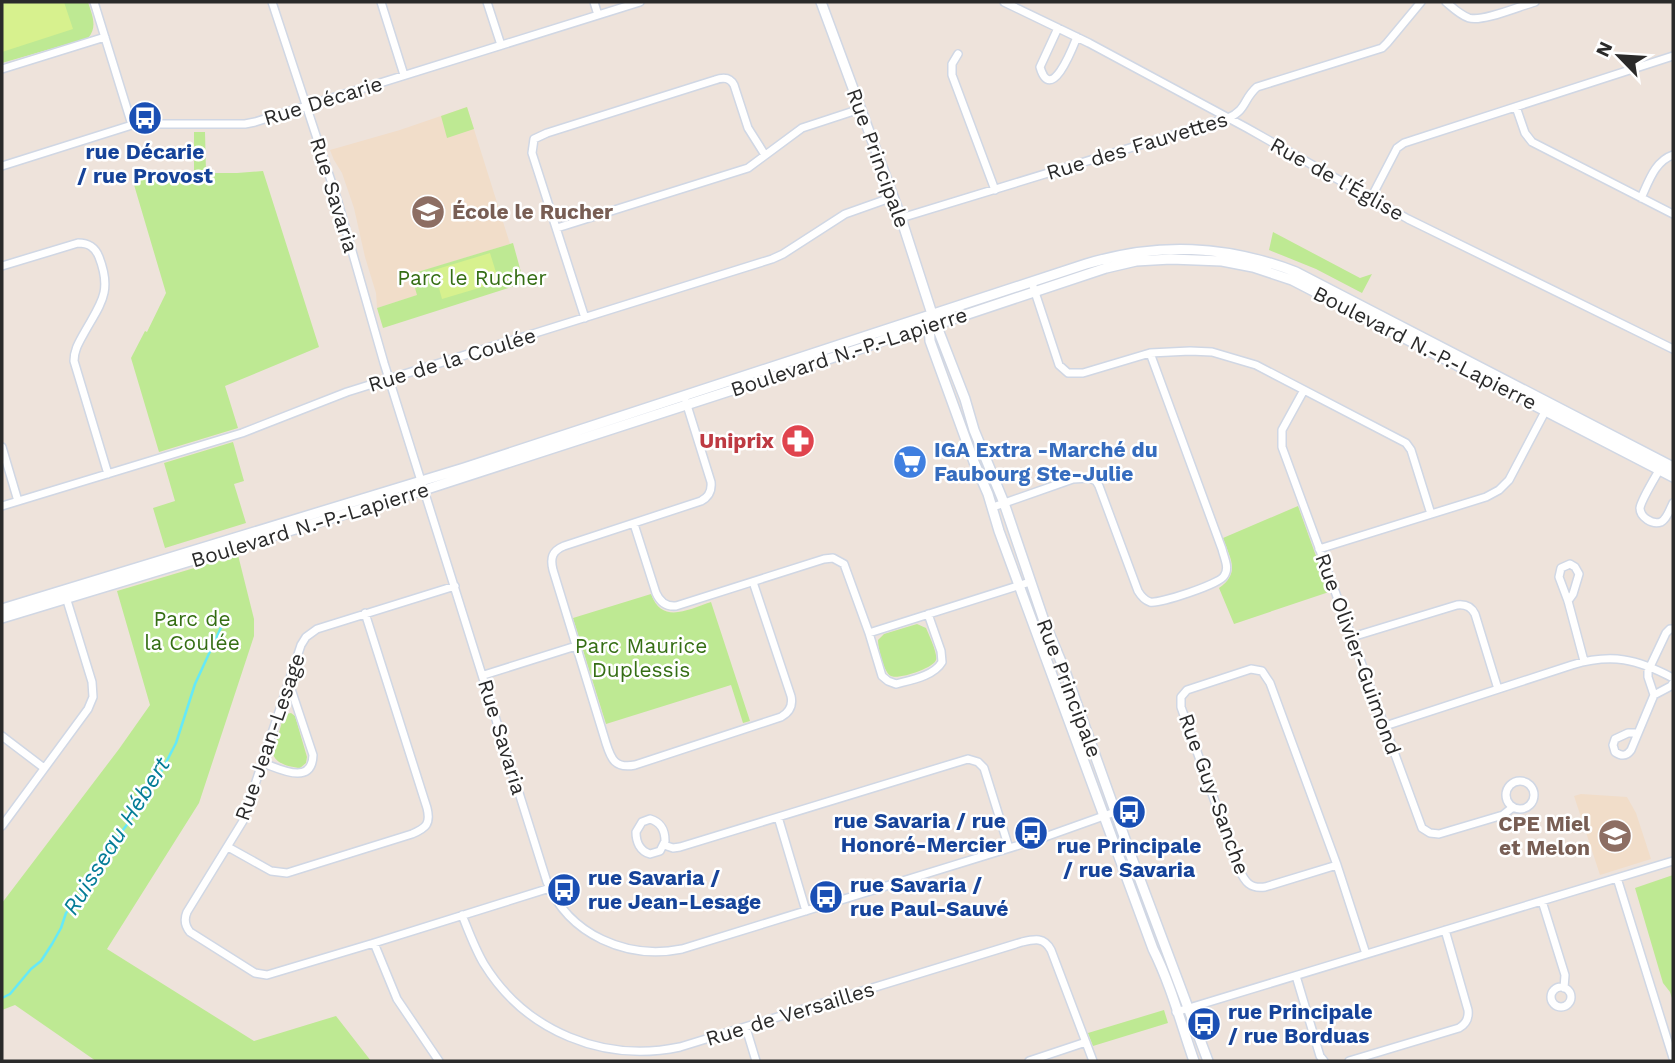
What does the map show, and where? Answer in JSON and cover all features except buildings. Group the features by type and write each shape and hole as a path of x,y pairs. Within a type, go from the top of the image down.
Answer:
{"street":[{"path":"94,2 132,125"},
{"name":"Rue Savaria","path":"272,2 338,202 389,379 550,888 576,922 599,939 624,949 652,953 682,949 1009,848 1115,812"},
{"path":"381,2 404,75"},
{"path":"487,2 500,45"},
{"path":"594,2 598,15"},
{"name":"Rue Décarie","path":"2,166 132,125 248,124 640,2"},
{"name":"Rue Principale","path":"821,2 901,218 932,321 1004,503 1030,582 1208,1061"},
{"name":"Rue de l'Église","path":"1004,2 1026,8 1408,219 1673,349"},
{"name":"Rue des Fauvettes","path":"901,218 1228,118 1239,113 1258,87 1382,48 1421,2"},
{"path":"1446,2 1464,15 1479,19 1535,2"},
{"path":"1058,28 1040,67 1042,74 1048,79 1059,74 1077,37"},
{"path":"2,69 105,37"},
{"path":"958,54 952,64 952,75 995,190"},
{"path":"1371,198 1397,148 1404,142 1673,56"},
{"path":"585,318 533,153 534,139 539,135 726,78 732,81 745,120 765,155"},
{"path":"1516,107 1525,134 1532,142 1673,214"},
{"path":"557,228 748,168 802,128 860,109"},
{"path":"1641,198 1658,164 1673,155"},
{"name":"Rue de la Coulée","path":"2,506 242,433 327,399 772,259 845,214 893,197"},
{"path":"2,266 78,243 88,244 96,250 106,287 78,345 74,361 108,474"},
{"name":"Boulevard N.-P.-Lapierre","path":"2,618 66,594 423,485 1034,287 1147,260 1203,259 1253,267 1284,277 1548,407 1661,466 1673,477"},
{"path":"1034,287 1059,365 1068,373 1083,373 1150,353 1190,351 1218,354 1250,363 1408,444 1431,514"},
{"name":"Rue Principale","path":"932,321 930,341 1160,962 1194,1061"},
{"path":"993,507 1073,479 1090,478 1099,486 1138,591 1145,599 1155,602 1217,583 1222,579 1227,568 1222,549 1150,353"},
{"name":"Rue Olivier-Guimond","path":"1304,390 1282,430 1281,444 1419,822 1424,830 1439,834 1498,817 1513,807"},
{"path":"685,400 711,482 709,494 701,502 564,546 555,551 551,560 609,751 619,765 635,765 781,717 789,710 792,700 753,582"},
{"path":"1320,549 1486,497 1502,488 1509,480 1548,407"},
{"path":"2,447 18,500"},
{"path":"1661,466 1641,505 1641,513 1652,522 1660,522 1673,503"},
{"name":"Boulevard N.-P.-Lapierre","path":"1661,466 1673,467"},
{"path":"634,524 656,593 666,605 676,606 824,559 838,559 846,569 882,676 894,683 935,671 942,662 941,651 928,614"},
{"path":"1568,601 1579,574 1570,564 1562,568 1559,574 1584,661"},
{"path":"869,633 1030,582"},
{"name":"Rue Jean-Lesage","path":"455,586 365,613 309,634 301,645 243,821 187,912 186,925 195,935 255,973 263,975 550,888"},
{"path":"2,826 88,709 93,693 92,681 66,594"},
{"name":"Boulevard N.-P.-Lapierre","path":"2,609 66,594"},
{"path":"1352,638 1457,605 1465,605 1475,614 1498,689"},
{"path":"228,847 271,872 286,873 412,834 422,830 427,824 427,808 365,613"},
{"path":"1654,695 1647,675 1666,632 1673,629"},
{"path":"484,676 576,646"},
{"path":"1385,726 1584,661 1599,659 1626,660 1651,666 1673,680 1671,686 1654,695 1638,733"},
{"name":"Rue Guy-Sanche","path":"1337,865 1265,887 1248,885 1239,869 1181,707 1181,699 1187,690 1251,669 1265,674 1337,865 1366,954"},
{"path":"263,763 299,774 308,770 312,763 313,755 289,683"},
{"path":"2,736 44,768"},
{"path":"664,845 680,847 973,759 984,768 1009,848"},
{"name":"Rue Olivier-Guimond","path":"1518,780 1527,782 1535,795 1530,807 1521,810 1513,807 1507,800 1507,789 1518,780"},
{"path":"778,817 806,911"},
{"path":"650,819 659,823 665,837 664,845 655,853 648,854 644,851 636,836 640,824 650,819"},
{"path":"1177,1012 1673,862"},
{"path":"1617,878 1673,1060"},
{"path":"1542,901 1564,975 1564,988"},
{"name":"Rue de Versailles","path":"462,915 488,970 505,992 533,1017 565,1036 592,1046 660,1056 1037,939 1050,947 1093,1061"},
{"path":"1349,1061 1459,1028 1464,1024 1468,1016 1467,1006 1445,930"},
{"path":"374,943 397,999 439,1061"},
{"path":"1296,976 1320,1056 1324,1061"},
{"path":"746,1028 756,1061"},
{"path":"1029,1061 1086,1042"}],"shaded area":[{"name":"École le Rucher","path":"467,107 510,244 412,274 418,295 377,308 376,293 354,208 342,173 330,150"},
{"name":"CPE Miel et Melon","path":"1581,794 1627,797 1636,813 1651,859 1600,875 1574,796"}],"green space":[{"path":"2,2 88,2 93,30 88,38 2,63"},
{"path":"2,2 64,2 73,29 2,52"},
{"path":"467,107 474,129 447,138 441,116"},
{"path":"194,132 205,132 206,173 263,171 319,347 225,386 238,428 159,452 131,358 166,293 132,178 146,173 194,174"},
{"path":"1273,232 1360,278 1372,274 1362,293 1316,269 1269,250"},
{"name":"Parc le Rucher","path":"513,243 524,283 383,328 377,308 417,295 411,274"},
{"path":"490,253 499,282 442,299 434,270"},
{"name":"Parc de la Coulée","path":"233,442 244,481 234,484 246,523 165,548 153,508 175,501 164,463"},
{"path":"1298,506 1329,592 1234,624 1219,588 1232,571 1231,559 1223,538"},
{"name":"Parc de la Coulée","path":"238,555 254,619 254,636 199,803 107,949 254,1041 336,1016 371,1061 96,1061 15,1005 2,1010 2,903 150,705 117,591"},
{"name":"Parc Maurice Duplessis","path":"651,594 656,604 669,612 685,611 711,602 750,721 743,723 731,685 606,724 573,618"},
{"path":"917,624 926,628 935,649 936,660 915,672 891,676 880,654 878,640 884,634"},
{"path":"291,713 295,716 307,757 306,763 300,768 280,763 273,754 283,718"},
{"path":"1673,875 1673,1001 1663,983 1635,888"},
{"path":"1164,1010 1168,1023 1093,1046 1088,1033"}],"waterway":[{"name":"Ruisseau Hébert","path":"2,998 10,994 41,961 61,928 66,913 97,876 106,853 140,807 160,774 176,743 195,684 224,621"}],"place":[{"name":"rue Décarie / rue Provost","path":"145,118"},
{"name":"École le Rucher","path":"428,212"},
{"name":"Uniprix","path":"798,441"},
{"name":"IGA Extra -Marché du Faubourg Ste-Julie","path":"910,462"},
{"name":"rue Principale / rue Savaria","path":"1129,812"},
{"name":"rue Savaria / rue Honoré-Mercier","path":"1031,833"},
{"name":"CPE Miel et Melon","path":"1615,836"},
{"name":"rue Savaria / rue Jean-Lesage","path":"564,890"},
{"name":"rue Savaria / rue Paul-Sauvé","path":"826,897"},
{"name":"rue Principale / rue Borduas","path":"1204,1024"}]}
